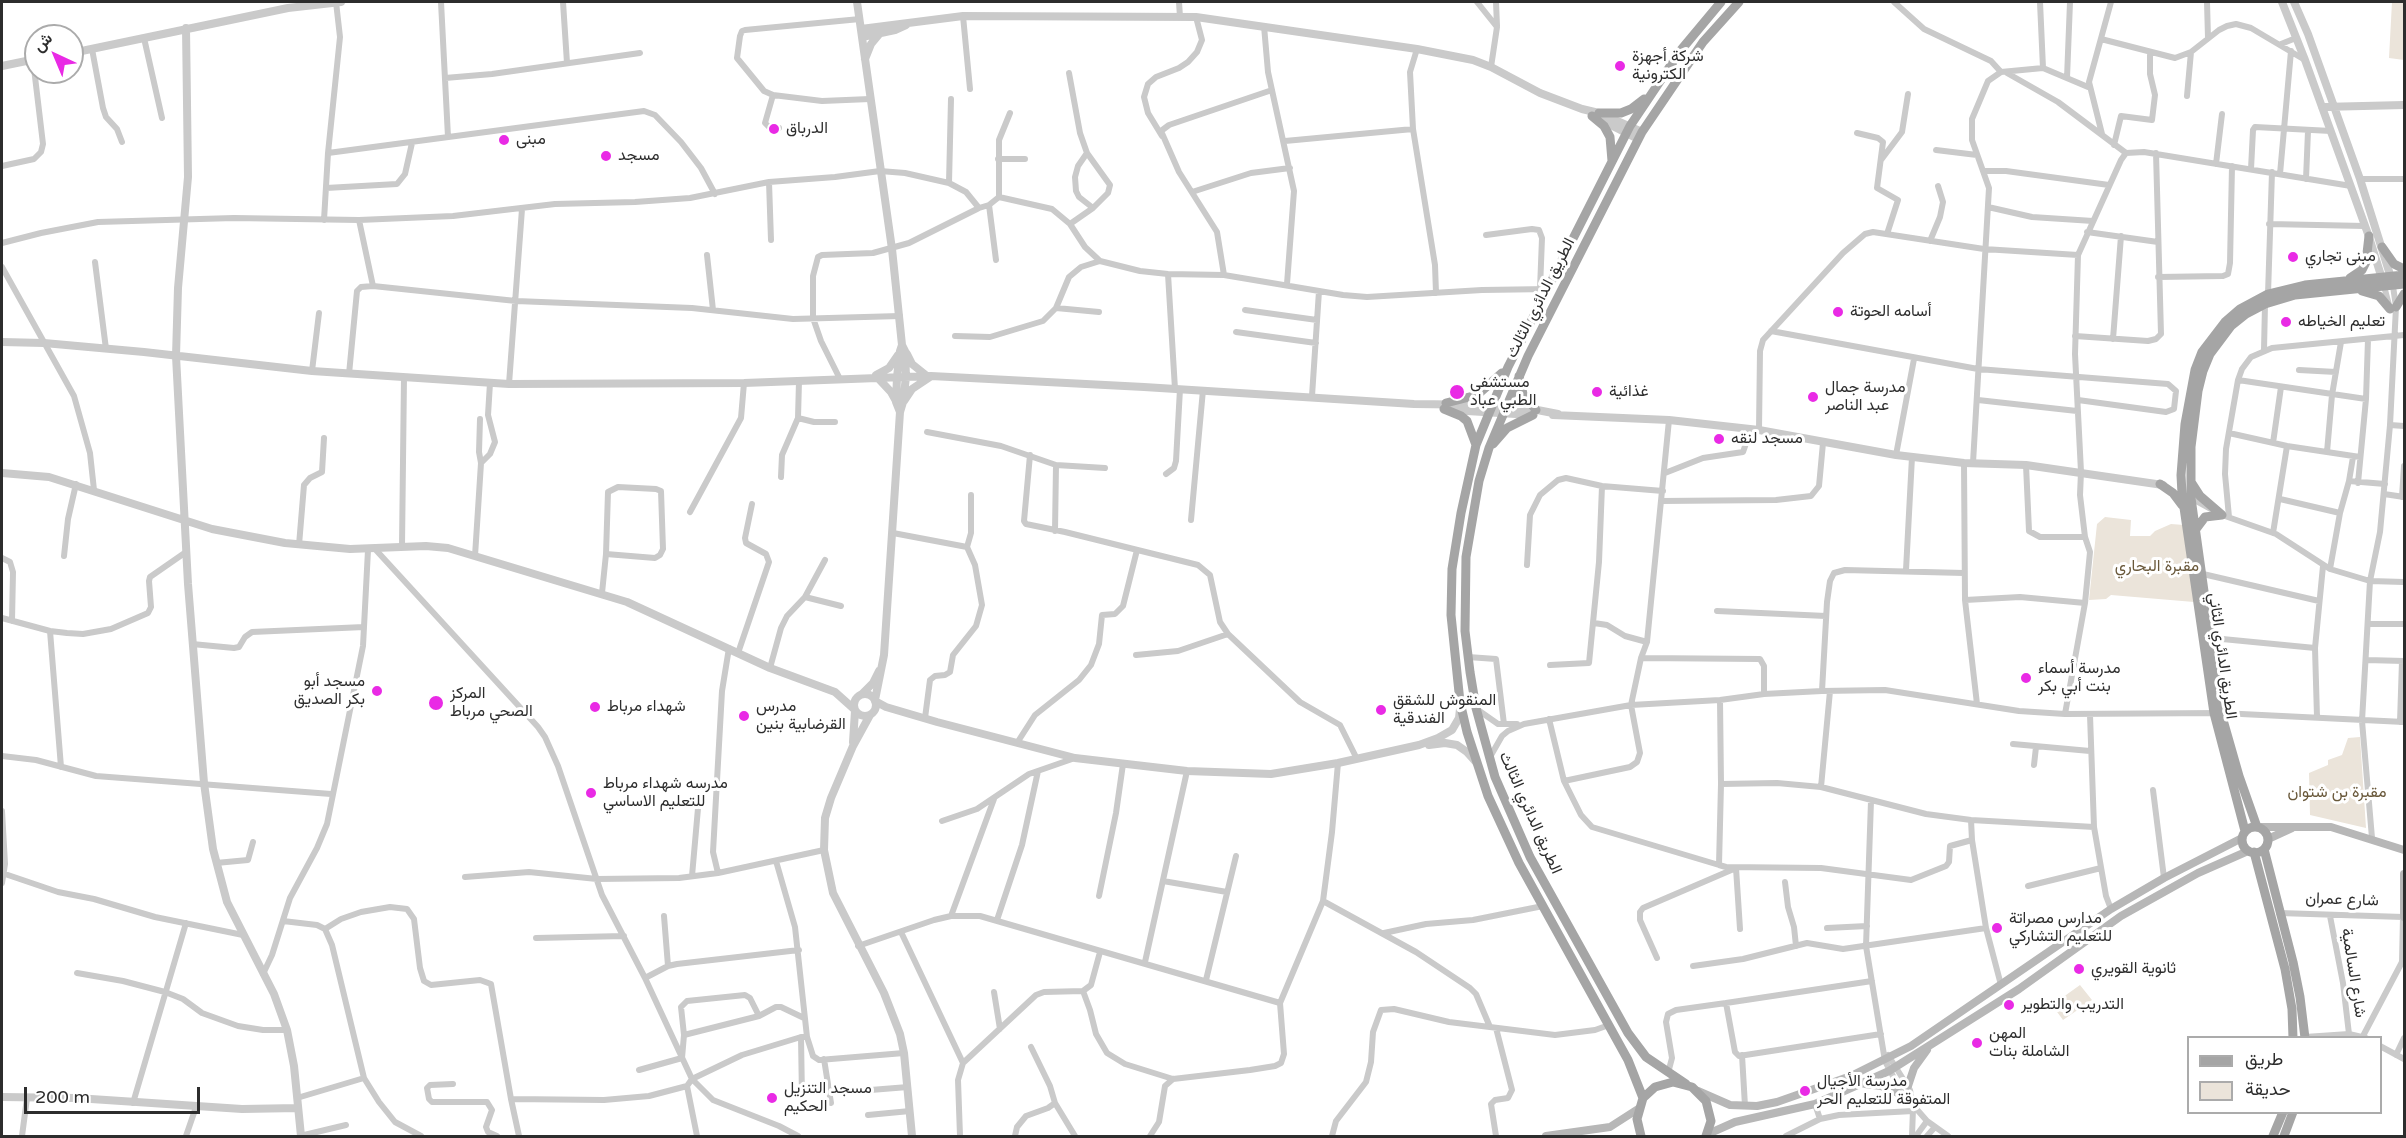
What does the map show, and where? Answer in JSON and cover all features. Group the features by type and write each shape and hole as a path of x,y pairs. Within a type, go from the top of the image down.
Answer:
{"main road":[{"name":"الطريق الدائري الثالث","path":"1643,1098 1639,1083 1609,1025 1519,863 1488,796 1476,763 1460,702 1451,625 1452,568 1476,445 1508,367 1544,289 1628,130 1681,50 1721,2"},
{"name":"الطريق الدائري الثالث","path":"1698,1091 1646,1057 1628,1033 1530,857 1489,761 1476,708 1468,657 1465,609 1466,557 1479,482 1489,448 1519,375 1640,135 1703,42 1739,2"},
{"path":"1596,114 1621,113 1631,109 1654,89"},
{"path":"1596,114 1610,136 1612,161"},
{"path":"2344,281 2356,276 2362,270 2368,254 2369,236"},
{"path":"2382,247 2394,264 2404,269"},
{"name":"الطريق الدائري الثاني","path":"2244,835 2217,713 2186,515 2185,476 2190,388 2202,352 2225,322 2240,309 2268,294 2294,287 2404,275"},
{"name":"الطريق الدائري الثاني","path":"2185,476 2198,390 2210,354 2231,326 2246,314 2265,304 2295,295 2404,284"},
{"path":"2357,289 2379,296 2393,308 2404,294"},
{"path":"1445,406 1477,395 1508,367"},
{"path":"1489,448 1508,428 1535,413 1523,394 1519,375"},
{"path":"1445,406 1467,421 1476,445"},
{"path":"2160,484 2174,485 2185,476 2200,495 2226,516"},
{"path":"2160,484 2177,497 2186,515"},
{"name":"الطريق الدائري الثاني","path":"2186,496 2196,531 2203,574 2217,713 2259,827"},
{"path":"2196,531 2205,517 2226,516"},
{"path":"1698,1091 1730,1105 1745,1106 1777,1102 1851,1077 2001,985 2111,909 2244,835 2251,827 2331,827 2372,838 2404,850"},
{"path":"2259,827 2267,833 2268,839"},
{"path":"1707,1135 1749,1118 1815,1104 1893,1069 2019,989 2121,916 2198,873 2255,851 2268,839 2296,827"},
{"path":"2244,835 2244,845 2255,851 2279,913 2297,981 2305,1036"},
{"path":"2255,851 2285,969 2292,1009 2293,1036"},
{"path":"2404,874 2404,917"},
{"path":"1908,1086 1914,1068 1933,1044"},
{"path":"1641,1137 1637,1124 1638,1109 1643,1098 1661,1085 1673,1082 1686,1084"},
{"path":"1861,1084 1881,1086 1910,1103"},
{"path":"1698,1091 1706,1101 1711,1114 1707,1135"},
{"path":"1546,1137 1610,1127 1638,1109"},
{"path":"2273,1137 2283,1114"},
{"path":"2284,1137 2293,1114"}],"street":[{"path":"324,220 328,153 340,37 336,2"},
{"path":"84,50 287,5 341,2"},
{"path":"441,2 448,137"},
{"path":"563,2 567,63"},
{"path":"857,2 900,316 902,349 900,412 884,656 875,709 853,746 828,808 824,850 833,893 890,1008 904,1053 912,1137"},
{"path":"1179,2 1180,17"},
{"path":"1477,2 1497,27"},
{"path":"1491,67 1497,27 1496,2"},
{"path":"1894,2 1924,29 1990,61 2004,73 2058,102 2126,153 2156,153 2351,186"},
{"path":"2040,2 2043,68"},
{"path":"2067,78 2070,2"},
{"path":"2102,135 2088,87 2111,2"},
{"path":"2207,2 2208,38"},
{"path":"2282,2 2306,60 2365,226 2386,276"},
{"path":"2294,2 2361,179 2382,247 2393,308 2390,425 2384,495 2370,581 2362,721 2372,838"},
{"path":"870,99 822,101 774,95 764,91 751,73 741,65 738,58 742,31 860,16 880,29"},
{"path":"861,33 963,16 1196,17 1417,49 1473,60 1539,93 1596,114 1640,135"},
{"path":"963,16 970,89"},
{"path":"1196,17 1202,40 1197,52 1179,68 1156,77 1148,84 1144,97 1148,113 1217,232 1224,275"},
{"path":"2101,39 2175,58 2191,52 2218,30 2236,24 2251,28 2306,60"},
{"path":"1264,26 1272,90 1285,141 1294,191 1287,284"},
{"path":"186,28 189,129 185,219 178,288 176,356 192,644 204,783 216,863 227,902 274,994 287,1030 301,1136 346,1125"},
{"path":"865,60 880,29"},
{"path":"144,38 162,118"},
{"path":"2281,44 2296,38"},
{"path":"92,49 103,108 106,117 117,129 122,142"},
{"path":"1417,49 1410,72 1413,129 1436,265 1436,293"},
{"path":"2280,174 2291,51"},
{"path":"2187,96 2191,52"},
{"path":"445,78 492,74 640,53"},
{"path":"2114,145 2121,116 2152,120 2155,95 2150,74 2150,53"},
{"path":"2,66 24,62"},
{"path":"1977,704 1964,573 1969,463 1978,400 1984,249 1989,188 1971,133 1972,119 1988,81 2004,73 2043,68 2088,87"},
{"path":"1069,74 1080,133 1087,153 1110,185 1108,193 1093,208 1070,224"},
{"path":"2,166 34,159 42,151 37,84"},
{"path":"1162,136 1161,131 1169,124 1272,90"},
{"path":"1880,161 1902,132 1908,94"},
{"path":"774,95 765,123 769,127 779,128"},
{"path":"949,183 951,99"},
{"path":"2322,107 2404,105"},
{"path":"328,153 623,113 648,112 655,115 681,142 701,168 715,194"},
{"path":"999,197 999,140 1010,113"},
{"path":"2217,164 2222,114"},
{"path":"2251,169 2253,128 2331,131"},
{"path":"1285,141 1413,129"},
{"path":"2306,179 2308,131"},
{"path":"1857,133 1878,138 1883,142 1877,188 1898,200 1887,234"},
{"path":"326,188 397,184 405,174 412,143"},
{"path":"1936,150 1977,156"},
{"path":"1087,153 1078,166 1075,177 1076,191 1079,197 1093,208"},
{"path":"2065,714 2085,603 2090,552 2085,537 2080,495 2078,400 2075,376 2078,255 2092,221 2126,153"},
{"path":"2075,336 2148,341 2159,337 2161,330 2156,153"},
{"path":"998,159 1025,159"},
{"path":"2158,277 2228,274 2232,166"},
{"path":"1192,192 1245,175 1290,168"},
{"path":"2,243 41,232 98,222 185,219 359,220 453,216 555,204 663,201 715,194 769,182 880,171 905,173 949,183 966,192 979,208"},
{"path":"1985,171 2006,171 2109,185"},
{"path":"2268,294 2272,172"},
{"path":"2361,179 2404,179"},
{"path":"769,182 771,240"},
{"path":"1930,241 1940,217 1943,202 1938,186"},
{"path":"840,379 821,341 813,318 813,276 818,257 873,253 892,249 989,205 999,197"},
{"path":"999,197 1052,209 1070,224 1085,247 1100,261 1140,271 1224,275 1367,297 1544,289 1542,238 1539,230 1486,236"},
{"path":"989,205 996,260"},
{"path":"1988,207 2032,217 2092,221"},
{"path":"509,384 522,208"},
{"path":"359,220 373,286"},
{"path":"2269,224 2365,226"},
{"path":"1665,473 1703,458 1743,452 1755,430 1761,344 1864,234 1873,232 1984,249 2078,255"},
{"path":"2087,232 2158,242"},
{"path":"2113,339 2121,236"},
{"path":"707,255 713,310"},
{"path":"955,336 990,337 1043,321 1056,308 1069,277 1081,267 1100,261"},
{"path":"95,262 106,349"},
{"path":"2,267 74,396 90,453 94,490"},
{"path":"1167,474 1174,468 1176,461 1177,389 1168,274"},
{"path":"349,374 357,291 361,287 373,286 516,301 713,310 793,319 900,316"},
{"path":"1312,396 1319,291"},
{"path":"2264,350 2265,304"},
{"path":"1056,308 1099,312"},
{"path":"1245,310 1317,320"},
{"path":"312,371 319,313"},
{"path":"1771,331 1978,369 2168,384 2176,391 2174,408 2166,412 2078,400"},
{"path":"1236,332 1316,343"},
{"path":"2226,516 2225,465 2229,433 2238,380 2248,361 2264,350 2404,335"},
{"path":"2317,717 2315,648 2319,601 2356,457 2366,399 2368,339"},
{"path":"2,342 44,343 312,371 509,384 744,384 929,376 1312,396 1503,411 1669,420 1755,430 1896,455 1969,463 2026,465 2160,484 2226,516 2273,533 2327,567 2370,581 2404,582"},
{"path":"2327,452 2332,395 2341,342"},
{"path":"902,349 912,364 929,376"},
{"path":"874,377 889,368 902,349"},
{"path":"1896,455 1914,359"},
{"path":"2300,369 2336,372"},
{"path":"900,402 929,376"},
{"path":"402,546 404,377"},
{"path":"874,377 900,402"},
{"path":"2238,380 2366,399"},
{"path":"781,477 782,455 798,418 799,381"},
{"path":"481,463 490,454 495,442 488,415 490,383"},
{"path":"690,512 741,418 744,384"},
{"path":"2273,443 2281,387"},
{"path":"1191,520 1203,390"},
{"path":"1978,400 2077,411"},
{"path":"798,418 814,422 835,422"},
{"path":"475,556 481,463 480,419"},
{"path":"1564,780 1630,767 1637,762 1640,753 1631,705 1641,658 1647,642 1669,420"},
{"path":"2390,425 2404,426"},
{"path":"927,432 987,443 1056,465 1105,468"},
{"path":"2229,433 2287,446 2356,457"},
{"path":"299,545 304,485 309,478 322,472 324,438"},
{"path":"1661,501 1776,500 1811,496 1819,486 1823,443"},
{"path":"2273,533 2287,446"},
{"path":"1030,455 1024,520 1030,526 1198,566 1210,575 1221,622 1228,634 1300,702 1340,725 1357,759"},
{"path":"1906,570 1912,457"},
{"path":"2356,457 2358,483"},
{"path":"1055,531 1056,465"},
{"path":"2026,465 2028,531 2040,537 2059,539 2085,537"},
{"path":"2384,495 2403,497 2404,466"},
{"path":"2,473 49,477 228,533 299,545 372,549 437,546 475,556 602,594 651,612 770,668 839,695 870,695 875,701 899,711 1075,758 1187,771 1271,774 1444,743 1457,745 1476,763"},
{"path":"1527,565 1528,521 1544,490 1558,480 1566,478 1602,486 1663,491"},
{"path":"2349,481 2385,484"},
{"path":"64,556 75,484"},
{"path":"1550,665 1589,663 1590,635 1594,623 1602,486"},
{"path":"602,594 608,492 618,487 661,491 663,549 660,555 655,558 606,554"},
{"path":"925,718 930,680 935,676 950,672 953,655 976,626 982,606 975,565 967,547 971,524 971,495"},
{"path":"2280,499 2340,513"},
{"path":"738,653 769,562 766,554 746,543 752,504"},
{"path":"893,533 967,547"},
{"path":"263,974 297,881 317,848 327,824 331,794 363,646 372,549"},
{"path":"372,549 541,732 558,766 602,895 645,978 692,1079 713,1100 778,1126 798,1137"},
{"path":"1017,742 1035,715 1079,680 1091,665 1099,645 1102,615 1115,614 1123,606 1137,550"},
{"path":"2,618 50,632 83,634 101,632 148,613 151,607 150,577 186,552"},
{"path":"2,558 10,562 13,572 12,621"},
{"path":"770,668 787,616 804,597 825,560"},
{"path":"1822,690 1826,616 1830,581 1834,573 1845,570 1906,570 1964,573"},
{"path":"2203,574 2319,601"},
{"path":"804,597 841,606"},
{"path":"1965,600 2020,597 2085,603"},
{"path":"1718,611 1826,616"},
{"path":"1594,623 1607,625 1632,639 1647,642"},
{"path":"2368,624 2404,624"},
{"path":"192,644 234,648 239,647 245,637 252,633 364,627"},
{"path":"50,632 61,767"},
{"path":"1136,655 1178,651 1228,634"},
{"path":"2211,638 2315,648"},
{"path":"718,873 713,852 722,691 729,648"},
{"path":"853,746 856,727 853,703 873,683 884,656"},
{"path":"1468,657 1496,659 1504,724"},
{"path":"1641,658 1760,659 1764,666 1764,694"},
{"path":"1476,708 1493,721 1504,724 1524,724 1631,705 1720,700 1822,690 1892,691 2019,711 2065,714 2217,713 2402,722 2403,661 2366,660"},
{"path":"1821,787 1830,691"},
{"path":"839,695 862,716 899,711"},
{"path":"1719,865 1720,700"},
{"path":"1419,746 1452,730 1459,718 1460,702"},
{"path":"2090,714 2094,827 2106,897 2111,909"},
{"path":"1549,719 1564,780 1581,815 1597,829 1719,865 1736,868 1821,868 1868,873 1897,880 1911,880 1946,866 1949,862 1950,846 1972,840"},
{"path":"1489,761 1493,749 1502,736 1524,724"},
{"path":"2013,744 2090,752"},
{"path":"2034,765 2037,747"},
{"path":"2,756 36,760 96,776 331,794"},
{"path":"942,821 968,813 1029,774 1075,758"},
{"path":"1083,991 1096,1034 1107,1053 1125,1064 1173,1078 1250,1070 1281,1063 1284,1054 1280,1003 1323,901 1338,763"},
{"path":"1098,896 1116,813 1123,764"},
{"path":"997,920 1022,845 1038,771"},
{"path":"1145,962 1187,771"},
{"path":"1721,784 1777,783 1821,787 1926,814 1971,820 2094,827"},
{"path":"2153,790 2164,878"},
{"path":"692,876 699,797"},
{"path":"951,916 994,798"},
{"path":"1871,801 1866,946 1881,1034 1887,1057 1910,1103 1935,1128 1948,1137"},
{"path":"2,811 5,874 2,884"},
{"path":"1971,820 1986,928 2001,985"},
{"path":"216,863 248,860 253,842"},
{"path":"465,877 529,872 597,879 692,876 718,873 824,850"},
{"path":"1206,980 1236,856"},
{"path":"776,861 795,927 799,950 804,1018 802,1098"},
{"path":"1736,868 1740,929"},
{"path":"1657,958 1640,920 1640,912 1643,908 1736,868"},
{"path":"2028,886 2101,868"},
{"path":"5,874 58,892 243,935"},
{"path":"1163,881 1227,892"},
{"path":"1785,882 1796,946"},
{"path":"1323,901 1383,933 1476,994 1493,1028 1512,1090 1508,1098 1495,1100 1491,1104 1496,1137"},
{"path":"1383,933 1409,927 1473,920 1543,906"},
{"path":"325,929 341,919 361,912 390,908 407,909 414,919 420,968 424,981 431,984 480,980 491,984 519,1137"},
{"name":"شارع عمران","path":"2279,913 2404,917"},
{"path":"858,946 951,916 968,915 997,920 1280,1003"},
{"path":"664,916 668,966"},
{"name":"شارع السالمية","path":"2330,916 2343,983 2349,1034"},
{"path":"2366,1036 2403,963 2404,917"},
{"path":"283,921 317,925 325,929 332,945 364,1077 395,1122 421,1137"},
{"path":"133,1102 186,923"},
{"path":"1827,928 1866,926"},
{"path":"1693,966 1743,959 1813,943 1835,949 1986,928"},
{"path":"901,932 963,1063"},
{"path":"536,938 624,936"},
{"path":"645,978 668,966 799,950"},
{"path":"960,1137 958,1080 963,1063 1036,995 1044,992 1083,991 1091,985 1100,952"},
{"path":"77,973 123,981 165,992 183,999 202,1013 238,1026 263,1030 287,1030"},
{"path":"1668,1073 1672,1058 1666,1022 1668,1014 1676,1010 1872,981"},
{"path":"994,992 1000,1029"},
{"path":"681,1058 684,1035 681,1007 687,1001 745,995 750,998 759,1016"},
{"path":"1726,1003 1735,1052 1742,1055 1881,1034"},
{"path":"684,1035 759,1016 781,1007 804,1018"},
{"path":"1332,1137 1336,1121 1366,1082 1371,1062 1373,1032 1382,1010 1394,1009 1449,1022 1562,1035 1595,1030 1609,1025"},
{"path":"2320,1036 2349,1034 2360,1036"},
{"path":"804,1037 815,1058 904,1053"},
{"path":"511,1099 604,1100 649,1096 687,1086 692,1079 742,1055 804,1037"},
{"path":"2396,1054 2404,1038"},
{"path":"1031,1047 1048,1079 1055,1103 1075,1137"},
{"path":"2382,1047 2404,1059"},
{"path":"1742,1055 1745,1106"},
{"path":"639,1071 681,1058"},
{"path":"824,1059 831,1102"},
{"path":"1893,1069 1908,1086 1914,1137"},
{"path":"297,1098 364,1077"},
{"path":"1150,1137 1159,1122 1165,1086 1173,1078"},
{"path":"453,1084 430,1085 427,1088 429,1099 432,1101 487,1102 492,1110 486,1127 488,1132 497,1137"},
{"path":"687,1086 696,1137"},
{"path":"858,1092 908,1087"},
{"path":"2,1097 76,1098 242,1109 298,1108"},
{"path":"22,1137 27,1098"},
{"path":"1015,1137 1017,1127 1026,1116 1055,1103"},
{"path":"1786,1137 1820,1119 1910,1103"},
{"path":"1815,1104 1820,1119"},
{"path":"186,1137 196,1107"},
{"path":"868,1115 910,1111"},
{"path":"1914,1137 1928,1121"},
{"path":"1928,1137 1935,1128"}],"green space":[{"path":"2392,2 2404,2 2404,60 2389,58"},
{"name":"مقبرة البحاري","path":"2105,517 2131,520 2130,536 2150,536 2155,531 2171,524 2184,525 2194,602 2111,595 2106,599 2089,600 2097,524"},
{"name":"مقبرة بن شتوان","path":"2360,737 2366,828 2310,815 2309,773 2328,765 2328,760 2342,755 2348,738"},
{"path":"2080,985 2092,1000 2063,1020 2052,1005"}],"place":[{"name":"شركة أجهزة الكترونية","path":"1620,66"},
{"name":"الدرباق","path":"774,129"},
{"name":"مبنى","path":"504,140"},
{"name":"مسجد","path":"606,156"},
{"name":"مبنى تجاري","path":"2293,257"},
{"name":"أسامه الحوتة","path":"1838,312"},
{"name":"تعليم الخياطه","path":"2286,322"},
{"name":"مستشفى الطبي عباد","path":"1457,392"},
{"name":"غذائية","path":"1597,392"},
{"name":"مدرسة جمال عبد الناصر","path":"1813,397"},
{"name":"مسجد لنقه","path":"1719,439"},
{"name":"مدرسة أسماء بنت أبي بكر","path":"2026,678"},
{"name":"مسجد أبو بكر الصديق","path":"377,691"},
{"name":"المركز الصحي مرباط","path":"436,703"},
{"name":"شهداء مرباط","path":"595,707"},
{"name":"المنقوش للشقق الفندقية","path":"1381,710"},
{"name":"مدرس القرضابية بنين","path":"744,716"},
{"name":"مدرسه شهداء مرباط للتعليم الاساسي","path":"591,793"},
{"name":"مدارس مصراتة للتعليم التشاركي","path":"1997,928"},
{"name":"ثانوية القويري","path":"2079,969"},
{"name":"التدريب والتطوير","path":"2009,1005"},
{"name":"المهن الشاملة بنات","path":"1977,1043"},
{"name":"مدرسة الأجيال المتفوقة للتعليم الحر","path":"1805,1091"},
{"name":"مسجد التنزيل الحكيم","path":"772,1098"}]}
